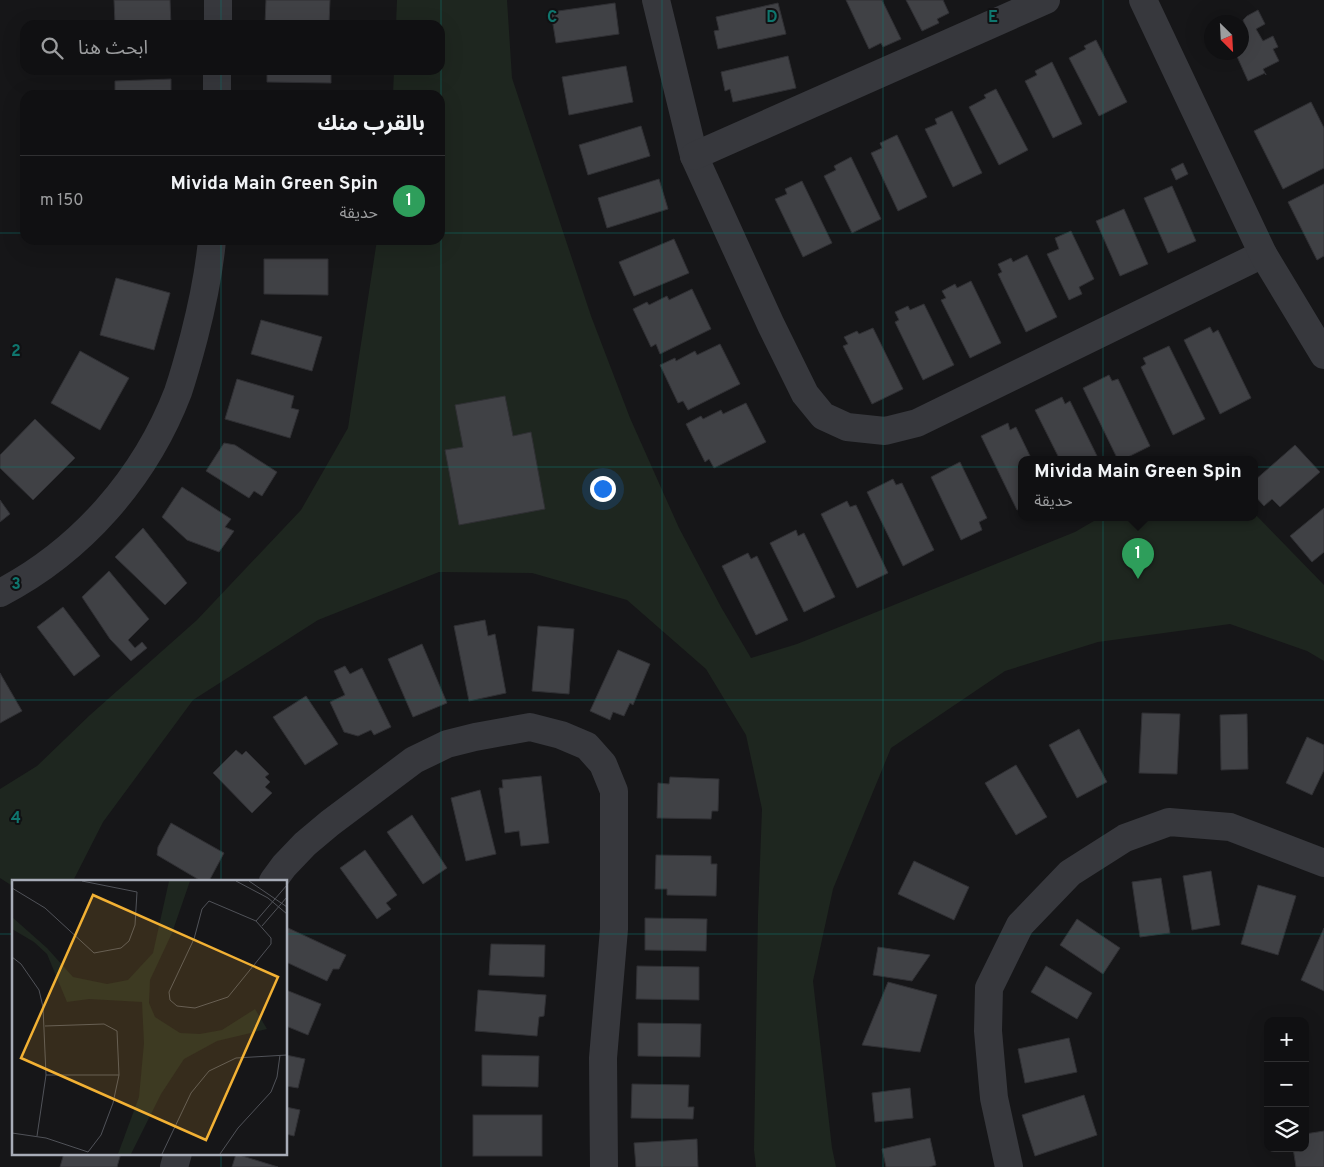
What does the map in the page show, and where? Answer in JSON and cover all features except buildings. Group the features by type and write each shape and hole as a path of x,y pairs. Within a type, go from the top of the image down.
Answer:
{"street":[{"path":"218,0 218,20"},
{"path":"656,0 694,156 771,325 805,394 823,416 847,427 885,431 916,423 1263,254"},
{"path":"694,156 1046,0"},
{"path":"1143,0 1263,254 1324,355"},
{"path":"217,75 217,90"},
{"path":"0,593 37,571 86,531 124,488 148,453 174,399 188,359 202,302 211,245"},
{"path":"274,880 305,844 330,823 414,760 447,744 475,736 530,727 561,735 587,746 603,764 614,791 614,929 603,1058 604,1167"},
{"path":"1009,1167 994,1098 988,1031 988,988 1020,925 1070,873 1125,838 1169,822 1230,827 1324,863"},
{"path":"174,1167 178,1154"}],"shaded area":[{"path":"397,0 507,0 512,78 591,316 630,418 679,528 721,607 751,658 797,644 1075,532 1094,521 1258,521 1258,517 1324,585 1324,661 1307,651 1230,624 1098,642 1005,671 891,748 833,889 813,981 832,1148 836,1167 756,1167 754,1150 758,914 762,809 746,735 706,669 627,600 532,573 439,572 318,620 193,700 103,822 74,880 12,880 12,886 0,878 0,789 37,766 90,715 197,620 301,510 348,428 376,245 445,245 445,90 393,90 394,75 445,75 445,20 396,20"}],"place":[{"name":"Mivida Main Green Spin","path":"1138,579"}]}
